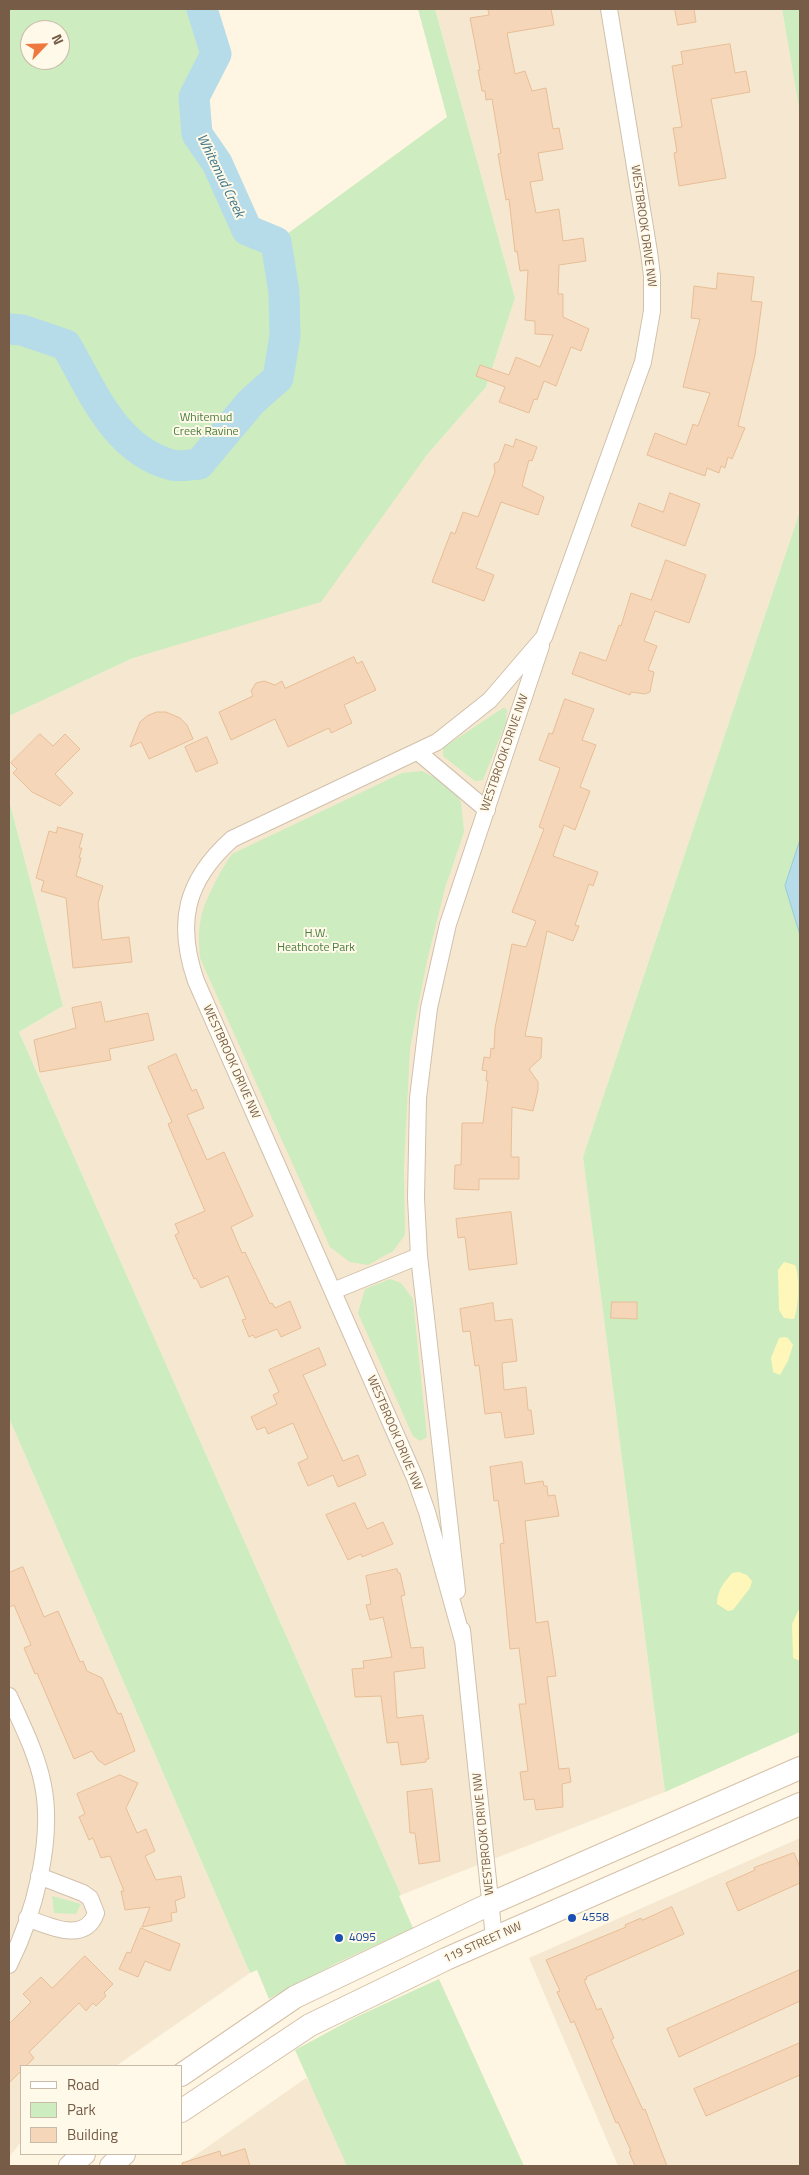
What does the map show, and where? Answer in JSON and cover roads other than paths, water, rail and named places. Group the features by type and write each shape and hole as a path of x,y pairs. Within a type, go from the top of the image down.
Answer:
{"main road":[{"path":"182,2074 295,1998 492,1904 800,1768"},
{"name":"119 STREET NW","path":"182,2110 310,2025 446,1959 800,1804"},
{"path":"70,2166 83,2155"},
{"path":"111,2166 123,2155"}],"street":[{"name":"WESTBROOK DRIVE NW","path":"494,1938 492,1904 419,1256 416,1198 418,1098 429,1008 448,924 544,637 643,362 652,311 650,252 608,9"},
{"name":"WESTBROOK DRIVE NW","path":"463,1641 427,1512 415,1478 196,981 185,941 185,925 192,893 208,863 232,839 418,752 449,733 490,700 544,637"},
{"path":"418,752 487,810"},
{"path":"333,1291 419,1256"},
{"path":"9,1696 30,1744 43,1783 46,1805 46,1825 39,1876 27,1918 9,1965"},
{"path":"27,1918 76,1931 85,1928 93,1921 96,1913 90,1898 83,1893 39,1876"}],"water":[{"path":"800,840 800,935 785,886"}],"waterway":[{"name":"Whitemud Creek","path":"9,329 22,330 66,345 96,400 121,433 135,447 152,457 175,466 199,464 251,402 278,378 285,336 284,292 276,242 247,230 217,163 197,134 194,97 216,54 202,9"}],"place":[{"name":"4558","path":"572,1918"},
{"name":"4095","path":"339,1938"}],"park label":[{"name":"Whitemud Creek Ravine","path":"206,425"},
{"name":"H.W. Heathcote Park","path":"316,941"}]}
